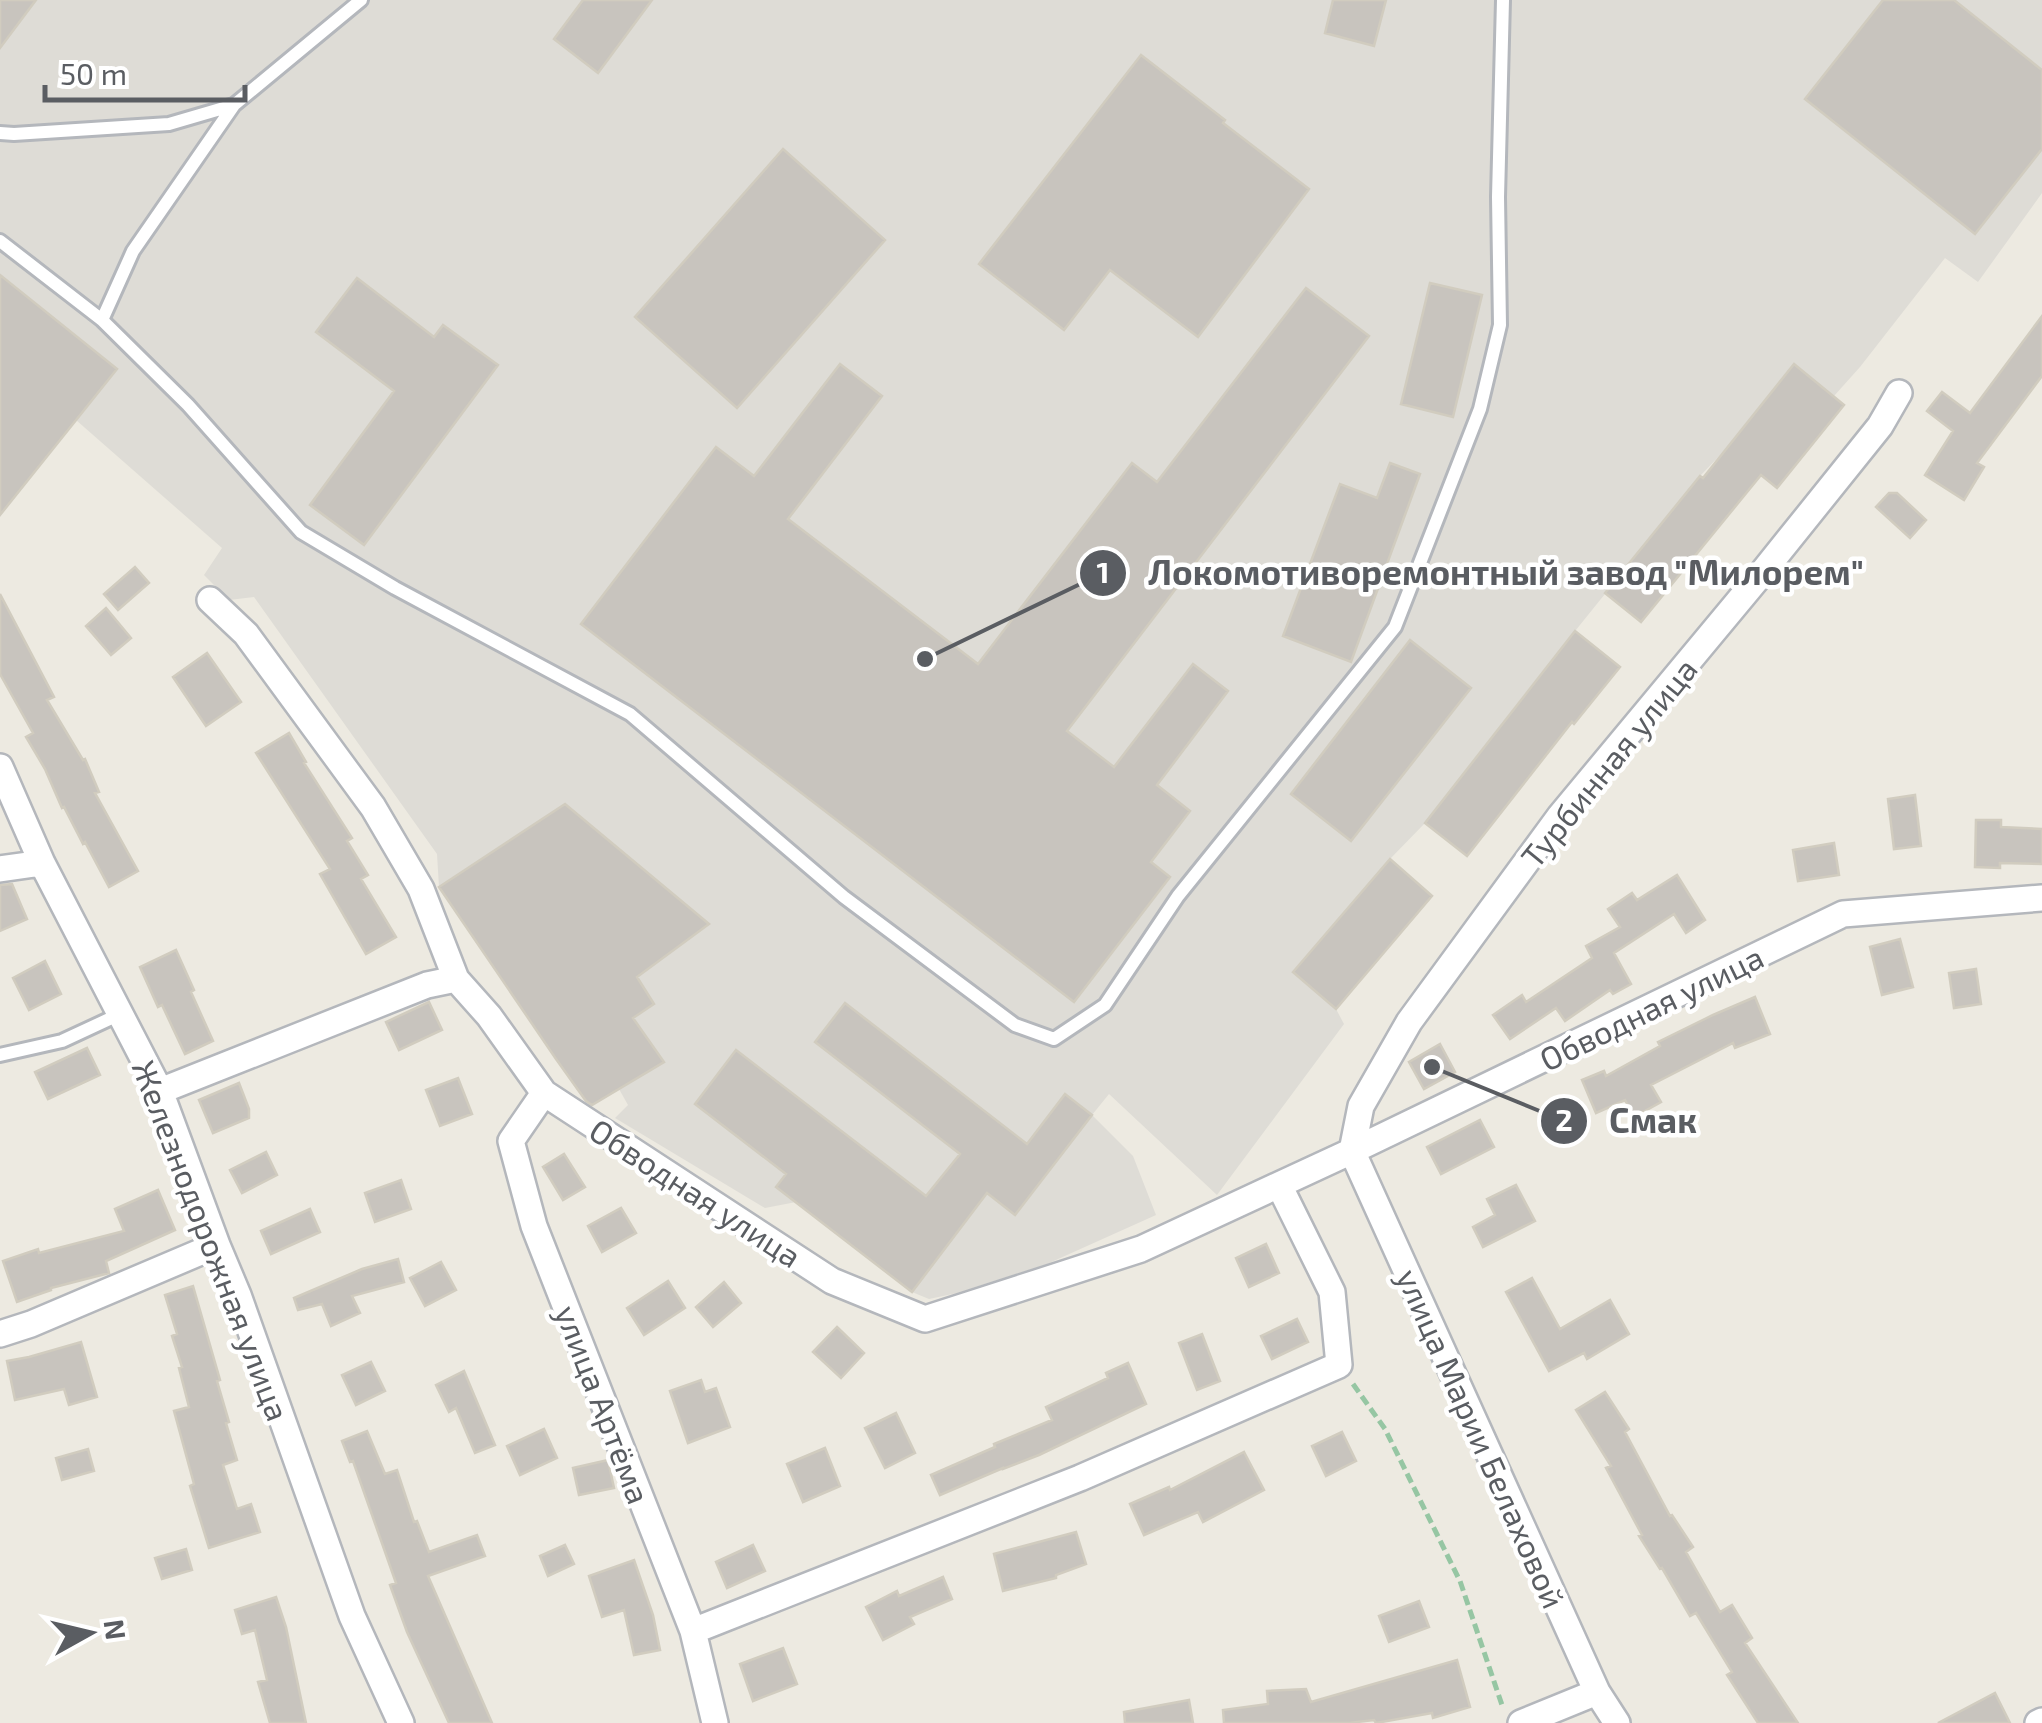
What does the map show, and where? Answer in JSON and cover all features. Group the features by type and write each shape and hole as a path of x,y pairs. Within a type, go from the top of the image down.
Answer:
{"street":[{"name":"Турбинная улица","path":"1352,1151 1361,1106 1409,1022 1560,816 1880,426 1899,393"},
{"path":"160,1091 427,985 456,979 422,889 373,807 246,634 210,600"},
{"name":"Железнодорожная улица","path":"0,767 42,864 160,1091 238,1295 352,1616 402,1723"},
{"path":"0,869 42,864"},
{"name":"Обводная улица","path":"456,979 489,1016 544,1092 832,1281 926,1319 1142,1249 1843,914 2042,898"},
{"name":"улица Артёма","path":"544,1092 511,1141 534,1226 693,1631 714,1723"},
{"name":"улица Марии Белаховой","path":"1352,1151 1597,1692 1617,1723"},
{"path":"693,1631 1080,1478 1339,1365 1332,1292 1279,1185"},
{"path":"0,1334 217,1245"},
{"path":"1521,1723 1597,1692"}],"lane":[{"path":"102,320 134,252 234,105 361,0"},
{"path":"0,241 102,320 188,405 301,532 396,588 630,714 844,896 1015,1025 1054,1039 1105,1005 1178,896 1394,627 1480,409 1500,325 1498,197 1503,0"},
{"path":"0,133 169,124 234,105"},
{"path":"0,1055 62,1041 120,1014"}],"path":[{"path":"1339,1365 1386,1429 1460,1581 1508,1723"}],"shaded area":[{"path":"0,0 2042,0 2042,193 1978,282 1945,258 1834,396 1794,365 1700,476 1425,823 1293,971 1336,1009 1344,1024 1217,1195 1109,1094 1092,1115 1133,1156 1156,1215 1047,1264 929,1299 912,1292 796,1202 765,1208 615,1118 628,1105 619,1089 590,1107 439,887 437,854 254,597 229,600 204,575 222,548 76,420 0,510"}],"building":[{"path":"0,0 36,0 0,48"},
{"path":"583,0 652,0 598,73 554,39"},
{"path":"1333,0 1386,0 1374,46 1325,33"},
{"path":"1883,0 1954,0 2042,70 2042,149 1975,234 1805,99"},
{"path":"1141,55 1309,189 1198,337 1110,270 1064,330 979,264"},
{"path":"783,149 885,240 737,408 635,317"},
{"path":"0,275 117,369 0,515"},
{"path":"357,278 434,337 443,325 498,365 364,545 310,505 394,391 316,332"},
{"path":"1430,283 1482,295 1453,417 1401,404"},
{"path":"1306,288 1369,336 1067,731 1114,767 1193,664 1228,691 1157,785 1190,811 1151,862 1170,877 1074,1002 581,624 716,447 754,476 840,364 882,396 788,519 978,664 1132,463 1157,482"},
{"path":"2042,316 2042,376 1977,463 1984,467 1964,500 1925,475 1953,431 1927,411 1942,392 1970,413"},
{"path":"1794,364 1844,405 1777,488 1761,475 1641,622 1605,593"},
{"path":"1390,463 1420,474 1351,662 1283,636 1340,484 1377,498"},
{"path":"1889,493 1897,493 1926,520 1910,538 1876,507"},
{"path":"135,567 149,583 118,610 104,594"},
{"path":"0,594 54,697 47,700 85,759 99,792 95,793 138,871 109,887 62,808 26,737 33,733 0,674"},
{"path":"106,608 131,638 111,655 86,626"},
{"path":"1575,631 1620,667 1467,856 1425,823"},
{"path":"1410,640 1471,688 1351,841 1291,794"},
{"path":"207,653 241,702 206,726 173,677"},
{"path":"289,733 352,838 347,841 368,875 361,879 396,937 366,954 320,874 330,869 256,753"},
{"path":"1915,795 1921,846 1894,849 1888,799"},
{"path":"565,804 709,924 637,977 654,1004 633,1018 664,1062 592,1105 556,1059 439,887"},
{"path":"1976,820 2001,820 2001,827 2042,829 2042,864 1975,867"},
{"path":"1834,843 1839,875 1798,881 1793,850"},
{"path":"1390,859 1432,896 1336,1009 1293,972"},
{"path":"1677,875 1705,920 1686,933 1674,914 1614,953 1631,984 1613,994 1610,990 1565,1021 1556,1008 1510,1039 1493,1015 1522,995 1526,1002 1592,958 1586,946 1620,927 1608,909 1632,893 1637,900"},
{"path":"12,884 27,919 0,931 0,885"},
{"path":"1900,939 1913,987 1882,995 1870,947"},
{"path":"176,950 213,1041 185,1054 140,967"},
{"path":"45,961 61,994 29,1010 13,978"},
{"path":"1976,969 1981,1004 1954,1008 1949,973"},
{"path":"1755,997 1770,1034 1735,1048 1733,1043 1651,1085 1661,1102 1634,1117 1625,1100 1596,1113 1582,1080 1604,1071 1606,1076 1660,1046 1658,1042"},
{"path":"429,1002 442,1030 399,1050 386,1022"},
{"path":"845,1003 1027,1144 1065,1094 1092,1115 1015,1215 987,1193 912,1292 776,1187 786,1174 695,1104 736,1050 926,1196 960,1154 815,1042"},
{"path":"1440,1044 1455,1072 1424,1089 1409,1062"},
{"path":"87,1048 100,1075 48,1099 35,1072"},
{"path":"458,1078 472,1114 440,1126 426,1090"},
{"path":"239,1083 249,1118 213,1133 199,1100"},
{"path":"1480,1120 1494,1147 1441,1174 1427,1147"},
{"path":"266,1152 277,1175 242,1193 230,1170"},
{"path":"564,1154 585,1187 563,1200 543,1167"},
{"path":"401,1180 411,1209 375,1222 365,1193"},
{"path":"1516,1185 1535,1221 1483,1247 1473,1227 1495,1215 1487,1199"},
{"path":"158,1190 175,1230 106,1261 109,1273 51,1288 17,1302 3,1261 38,1249 39,1253 124,1231 115,1209"},
{"path":"621,1208 636,1233 602,1252 588,1226"},
{"path":"310,1209 320,1232 271,1254 261,1231"},
{"path":"1266,1244 1279,1273 1249,1287 1236,1258"},
{"path":"398,1259 404,1282 352,1296 360,1313 331,1326 322,1304 298,1310 294,1298 362,1269"},
{"path":"441,1262 456,1290 425,1306 410,1278"},
{"path":"1532,1278 1560,1329 1610,1300 1629,1334 1587,1359 1584,1353 1549,1371 1506,1292"},
{"path":"668,1281 685,1308 644,1335 627,1308"},
{"path":"724,1282 741,1303 713,1327 696,1307"},
{"path":"193,1286 220,1380 217,1381 237,1460 223,1465 237,1509 251,1504 260,1532 209,1548 190,1486 194,1484 174,1411 189,1407 172,1336 177,1334 165,1295"},
{"path":"1297,1319 1308,1342 1272,1359 1261,1336"},
{"path":"837,1327 864,1353 841,1378 813,1352"},
{"path":"1202,1334 1220,1381 1197,1390 1179,1343"},
{"path":"81,1342 97,1397 69,1405 64,1389 15,1400 7,1361"},
{"path":"371,1362 385,1391 356,1405 342,1375"},
{"path":"1128,1363 1146,1404 1039,1455 940,1495 931,1475 1052,1420 1046,1407 1108,1378 1106,1373"},
{"path":"464,1371 495,1445 475,1453 456,1408 449,1412 436,1385"},
{"path":"701,1380 705,1392 716,1388 730,1427 688,1443 670,1391"},
{"path":"1605,1392 1629,1429 1625,1432 1670,1516 1693,1547 1686,1552 1720,1612 1732,1605 1752,1638 1745,1643 1798,1723 1758,1723 1727,1675 1732,1672 1696,1613 1690,1616 1639,1536 1642,1535 1606,1468 1611,1466 1576,1410"},
{"path":"896,1413 915,1453 885,1468 865,1428"},
{"path":"544,1429 557,1458 520,1475 507,1446"},
{"path":"367,1431 385,1474 397,1470 414,1522 417,1521 429,1552 477,1535 485,1556 428,1576 492,1723 449,1723 407,1632 390,1585 396,1583 353,1461 350,1462 342,1441"},
{"path":"1342,1432 1356,1461 1326,1476 1312,1446"},
{"path":"825,1448 840,1486 803,1502 787,1464"},
{"path":"88,1449 94,1471 62,1480 56,1458"},
{"path":"1244,1452 1264,1490 1203,1522 1198,1512 1144,1535 1130,1504 1169,1487 1170,1490"},
{"path":"608,1460 614,1488 579,1495 573,1468"},
{"path":"1076,1532 1086,1564 1056,1578 1003,1591 994,1554"},
{"path":"565,1545 574,1564 548,1576 540,1556"},
{"path":"753,1545 765,1571 727,1588 716,1562"},
{"path":"186,1549 192,1570 162,1579 155,1558"},
{"path":"634,1560 660,1650 634,1655 624,1610 602,1617 589,1576"},
{"path":"943,1577 952,1599 910,1617 914,1624 883,1640 866,1607 897,1591 899,1596"},
{"path":"276,1597 306,1723 270,1723 258,1682 267,1680 255,1630 242,1634 235,1610"},
{"path":"1419,1601 1429,1627 1389,1642 1379,1616"},
{"path":"783,1648 797,1684 753,1701 740,1664"},
{"path":"1457,1660 1470,1707 1433,1718 1432,1713 1376,1723 1224,1723 1223,1710 1268,1704 1267,1691 1306,1689 1311,1702"},
{"path":"1995,1693 2010,1723 1938,1723"},
{"path":"1189,1700 1193,1723 1125,1723 1124,1712"}],"place":[{"name":"Локомотиворемонтный завод \"Милорем\"","path":"925,659"},
{"name":"Смак","path":"1432,1067"}]}
